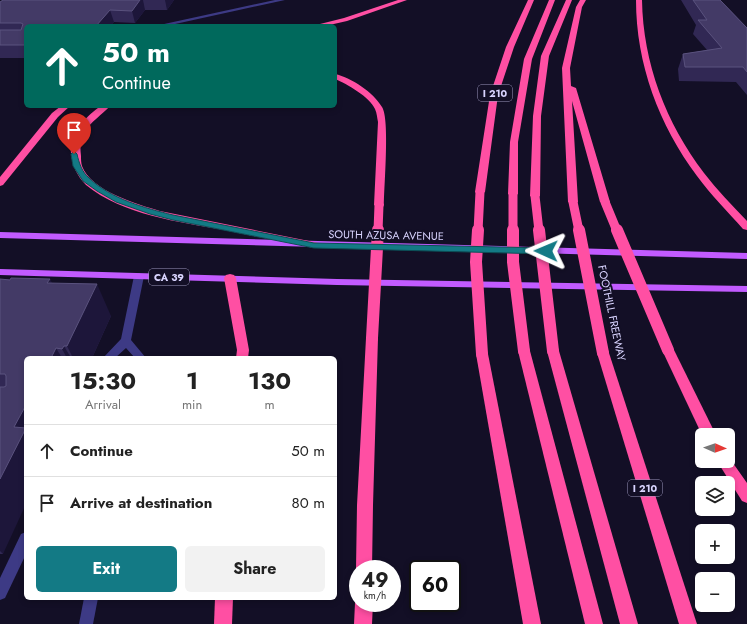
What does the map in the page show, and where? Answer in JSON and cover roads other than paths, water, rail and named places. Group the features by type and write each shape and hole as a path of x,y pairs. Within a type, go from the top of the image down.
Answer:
{"highway":[{"path":"325,24 345,20 404,0"},
{"name":"I 210","path":"531,0 510,47 494,95 480,192 476,262 482,354 532,624"},
{"path":"552,0 528,59 514,142 513,262 524,352 594,624"},
{"path":"569,0 545,56 537,116 535,196 553,350 629,624"},
{"name":"FOOTHILL FREEWAY","path":"584,0 579,7 566,68 573,202 603,352 688,624"},
{"path":"639,0 638,24 645,64 665,114 697,168 715,193 747,227"},
{"path":"566,68 605,202 668,350 706,428"},
{"path":"337,77 347,81 367,95 379,108 382,122 365,505 364,560"},
{"path":"0,183 54,115 63,108"},
{"path":"103,108 89,121 76,140 74,154 77,166 86,180 100,190 119,200 159,214 314,245"},
{"path":"230,278 243,350 242,356"},
{"path":"729,468 747,496"},
{"path":"222,624 224,600"},
{"path":"363,624 364,612"}],"main road":[{"name":"SOUTH AZUSA AVENUE","path":"0,235 747,256"},
{"name":"CA 39","path":"0,272 747,289"}],"street":[{"path":"168,24 282,0"},
{"path":"110,356 126,341 139,276"},
{"path":"126,341 139,356"},
{"path":"0,593 24,542"},
{"path":"86,624 90,600"}]}
